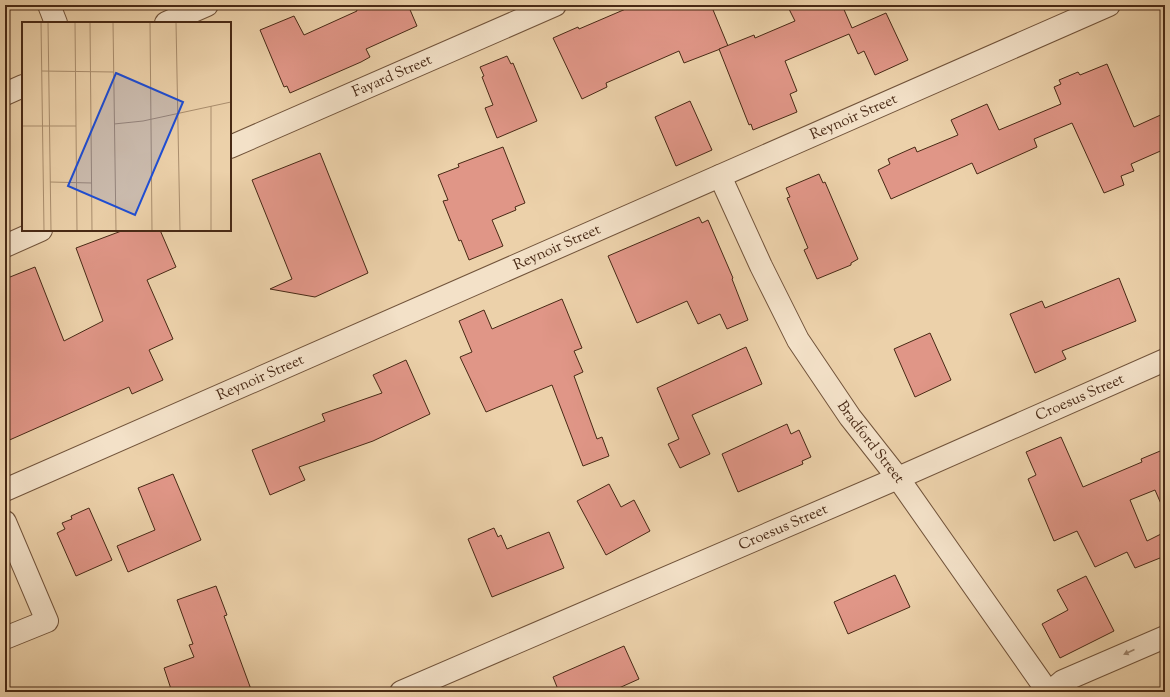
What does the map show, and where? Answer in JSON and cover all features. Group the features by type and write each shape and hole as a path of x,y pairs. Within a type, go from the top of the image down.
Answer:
{"street":[{"path":"48,5 56,22"},
{"path":"168,22 207,5"},
{"name":"Fayard Street","path":"231,147 555,5"},
{"name":"Reynoir Street","path":"5,490 1109,5"},
{"path":"5,94 22,86"},
{"name":"Bradford Street","path":"720,176 761,266 798,340 850,417 898,478 1049,692"},
{"path":"5,246 39,231"},
{"name":"Croesus Street","path":"400,692 898,478 1165,360"},
{"path":"5,522 47,621 5,638"},
{"path":"1049,692 1063,681 1165,637"}],"building":[{"path":"355,5 408,5 417,26 366,49 370,57 361,62 290,93 287,86 284,87 260,30 294,16 304,35 357,11"},
{"path":"635,5 711,5 728,46 684,63 679,51 606,83 607,87 582,99 553,38 578,27 579,29"},
{"path":"787,5 842,5 852,28 886,13 908,60 875,75 864,51 858,54 849,34 785,61 797,91 790,94 797,112 753,130 751,124 749,125 719,49 754,35 755,38 795,21"},
{"path":"507,56 511,64 513,63 537,121 497,138 485,108 493,105 482,77 484,76 480,67"},
{"path":"1107,64 1134,127 1165,113 1165,149 1131,164 1134,171 1121,176 1124,185 1104,193 1072,123 1034,139 1037,147 977,174 972,163 891,199 878,170 890,164 888,159 915,147 917,152 958,135 951,120 987,104 999,130 1061,104 1054,87 1061,84 1059,80 1078,72 1080,75"},
{"path":"690,101 712,150 676,166 655,117"},
{"path":"503,147 525,203 515,207 516,210 492,220 503,246 469,260 461,240 459,241 443,201 448,200 438,175 459,167 458,164"},
{"path":"320,153 368,273 315,297 270,289 292,279 252,180"},
{"path":"819,174 823,183 825,182 858,259 851,263 851,265 817,279 804,250 808,248 787,198 790,197 786,188"},
{"path":"699,217 702,223 708,220 733,278 732,279 748,320 727,329 720,314 698,324 687,301 637,323 608,256"},
{"path":"121,231 160,231 176,267 147,280 173,339 149,350 163,380 132,394 129,387 5,442 5,279 35,267 64,341 103,321 76,248"},
{"path":"1119,278 1136,321 1062,351 1066,359 1035,373 1010,314 1042,301 1045,308"},
{"path":"562,299 582,348 574,351 583,372 574,376 597,439 602,437 609,456 583,466 552,385 486,412 460,357 472,352 459,321 484,310 492,329"},
{"path":"930,333 951,380 915,397 894,349"},
{"path":"746,347 762,384 692,415 710,454 680,468 668,444 679,439 657,388"},
{"path":"406,360 430,414 373,441 299,467 305,480 270,495 252,450 325,421 322,414 382,393 373,375"},
{"path":"787,424 791,434 799,430 811,457 802,461 803,464 738,492 722,454"},
{"path":"1061,437 1083,487 1142,462 1141,459 1165,449 1165,513 1155,490 1130,500 1147,541 1165,532 1165,556 1135,568 1127,552 1095,567 1077,531 1054,541 1028,479 1036,475 1026,452"},
{"path":"173,474 201,540 128,572 117,546 155,530 138,488"},
{"path":"609,484 621,507 634,500 650,531 606,555 577,501"},
{"path":"89,508 112,560 76,576 57,533 65,529 62,523 72,519 71,516"},
{"path":"494,528 498,537 501,535 507,549 549,532 564,568 492,597 468,539"},
{"path":"895,575 910,607 848,634 834,602"},
{"path":"1086,576 1114,631 1060,658 1042,624 1068,610 1057,590"},
{"path":"216,586 227,615 224,616 252,692 172,692 164,668 194,657 189,645 193,644 177,600"},
{"path":"624,646 639,679 610,692 559,692 553,677"}]}
